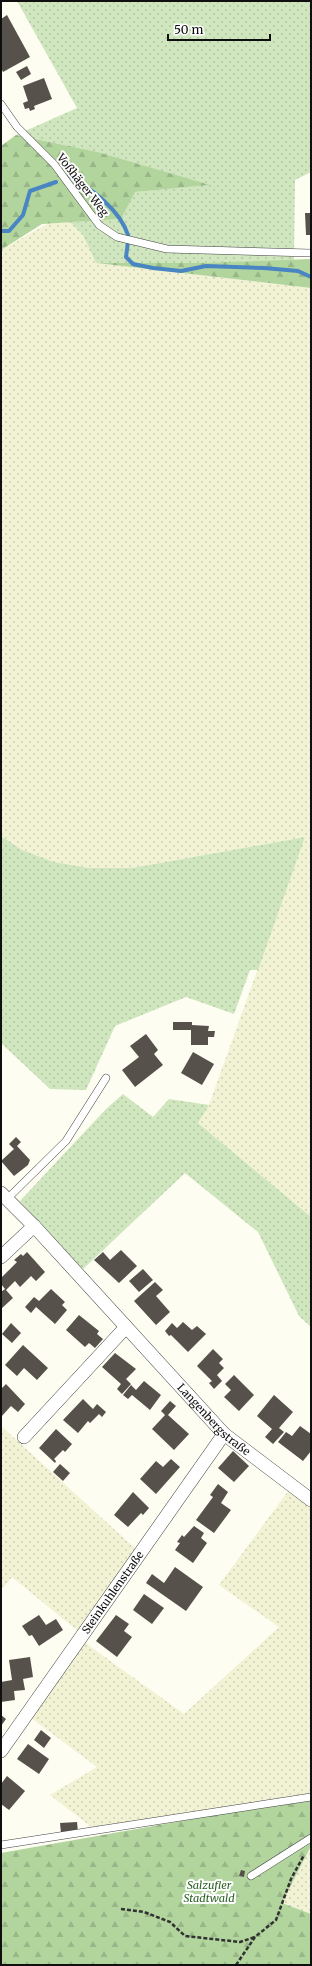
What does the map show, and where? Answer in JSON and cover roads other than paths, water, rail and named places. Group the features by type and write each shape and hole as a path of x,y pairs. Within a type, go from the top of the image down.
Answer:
{"street":[{"name":"Langenbergstraße","path":"4,1196 34,1226 224,1434 311,1500"},
{"path":"1,1257 34,1226"},
{"path":"24,1437 126,1327"},
{"name":"Steinkuhlenstraße","path":"1,1751 224,1434"}],"lane":[{"name":"Voßhäger Weg","path":"1,104 17,127 54,164 99,225 117,237 167,249 311,253"},
{"path":"4,1196 66,1141 106,1078"},
{"path":"1,1845 311,1797"},
{"path":"251,1876 311,1838"}],"waterway":[{"path":"69,176 87,187 104,201 119,217 128,235"},
{"path":"1,231 9,231 23,215 30,191 56,182"},
{"path":"128,242 126,257 133,264 153,268 181,271 206,266 264,268 298,271 311,277"}],"park label":[{"name":"Salzufler Stadtwald","path":"209,1891"}]}
